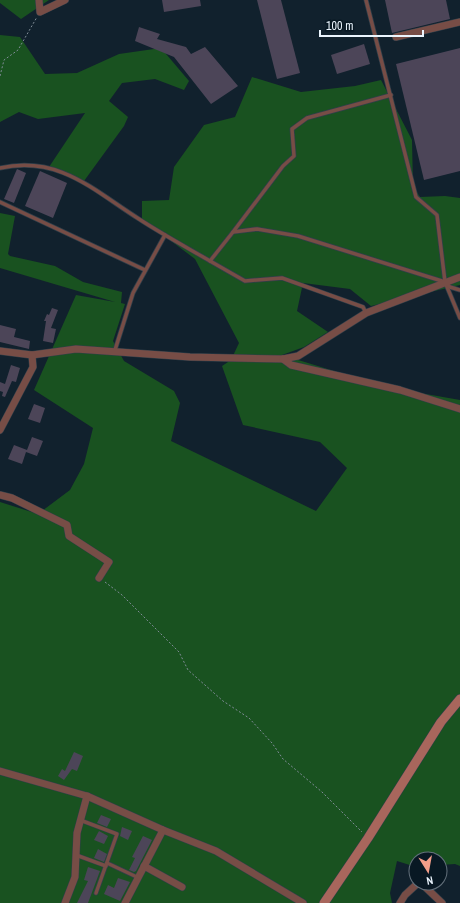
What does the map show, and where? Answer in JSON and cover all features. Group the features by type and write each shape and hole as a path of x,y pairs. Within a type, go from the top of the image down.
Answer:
{"street":[{"path":"39,0 40,12 65,0"},
{"path":"396,36 460,22"},
{"path":"0,351 32,355 76,349 115,350 190,357 283,359 298,356 366,313 460,277"},
{"path":"0,430 33,367 32,355"},
{"path":"283,359 291,365 400,390 460,409"},
{"path":"0,496 12,498 67,525 69,536 109,562 99,578"},
{"path":"324,903 368,838 441,722 460,699"},
{"path":"0,770 87,796 163,830 216,851 303,903"},
{"path":"65,903 75,877 77,833 87,796"},
{"path":"125,903 163,830"},
{"path":"144,866 182,887"},
{"path":"400,903 405,895 410,891"},
{"path":"429,891 442,903"}],"lane":[{"path":"366,0 416,197 437,215 445,282 460,318"},
{"path":"210,261 283,166 294,156 292,129 307,118 391,95"},
{"path":"0,168 18,164 55,170 89,184 139,220 245,281 282,278 363,307 366,313"},
{"path":"0,202 145,270"},
{"path":"233,232 257,229 298,236 445,282 450,287 460,290"},
{"path":"115,350 133,293 165,235"},
{"path":"80,820 117,834 96,893"},
{"path":"76,855 106,864 139,878"}],"path":[{"path":"0,76 4,60 18,50 40,12"},
{"path":"99,578 122,595 179,652 188,670 223,701 249,718 272,743 283,759 322,792 368,838"}],"green space":[{"path":"0,0 49,0 21,19 0,3"},
{"path":"0,35 20,37 45,74 77,73 119,54 161,48 189,81 184,90 155,79 122,83 109,101 128,117 124,126 84,181 49,167 85,113 38,119 19,112 0,122"},
{"path":"252,77 301,92 355,86 381,80 412,140 413,186 420,197 445,196 460,198 460,285 371,306 350,289 303,283 297,311 328,332 304,347 282,355 386,387 460,400 460,866 455,864 448,864 448,851 408,851 408,864 397,861 390,893 392,903 0,903 0,502 38,514 70,490 84,464 93,428 34,390 76,295 115,302 0,268 0,213 15,216 8,254 10,256 55,266 83,282 122,292 121,303 125,304 113,341 124,361 174,391 180,403 171,441 316,511 347,468 320,442 243,425 222,366 231,360 239,343 195,259 142,219 142,201 169,200 174,167 204,125 235,117"}],"building":[{"path":"162,0 200,0 201,6 164,12"},
{"path":"257,0 281,0 300,73 277,79"},
{"path":"385,0 446,0 450,19 392,33"},
{"path":"139,27 160,34 157,39 186,47 191,54 205,47 238,86 211,104 174,57 135,41"},
{"path":"364,44 370,64 337,74 331,55"},
{"path":"460,48 460,171 424,180 396,64"},
{"path":"17,169 26,173 14,203 4,199"},
{"path":"40,171 67,183 53,218 25,206"},
{"path":"52,308 58,310 51,328 56,329 53,343 43,341 46,321 44,321"},
{"path":"0,325 16,329 14,337 30,341 29,349 0,342"},
{"path":"11,365 20,368 16,382 12,381 5,397 2,396 3,392 0,391 0,382 5,384"},
{"path":"34,404 45,408 40,423 28,419"},
{"path":"32,437 43,441 37,456 26,452 22,464 8,459 14,445 27,450"},
{"path":"74,752 83,756 77,771 72,769 64,780 58,776 62,769 65,771"},
{"path":"101,815 111,819 107,827 97,823"},
{"path":"122,827 132,831 128,840 120,836"},
{"path":"99,831 108,836 104,844 94,840"},
{"path":"143,836 152,840 136,871 134,872 129,870 135,858 132,857"},
{"path":"98,849 107,854 104,862 94,858"},
{"path":"88,867 100,871 88,903 77,903 88,881 84,880"},
{"path":"118,878 130,882 120,901 104,894 108,885 114,888"}]}
